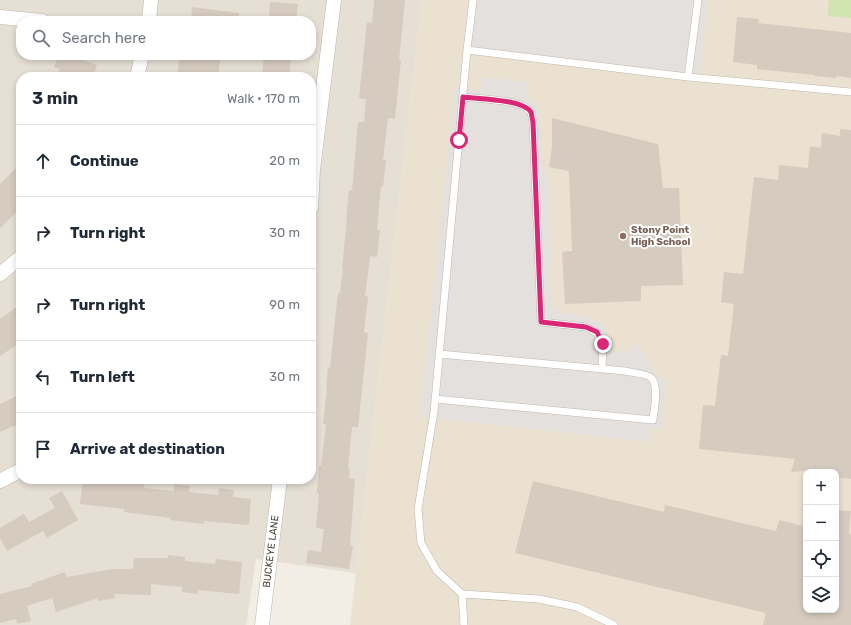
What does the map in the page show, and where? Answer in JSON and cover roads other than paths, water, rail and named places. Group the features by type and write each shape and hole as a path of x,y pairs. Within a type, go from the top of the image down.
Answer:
{"street":[{"path":"150,16 152,0"},
{"path":"316,146 334,0"},
{"path":"0,17 16,19"},
{"path":"138,72 141,60"},
{"path":"0,274 16,261"},
{"path":"0,481 16,473"},
{"name":"BUCKEYE LANE","path":"262,625 279,484"}],"lane":[{"path":"473,0 467,50 434,412 418,510 421,542 437,571 462,594 539,599 578,607 614,625"},
{"path":"688,77 698,0"},
{"path":"467,50 688,77 851,92"},
{"path":"463,97 512,102 523,106 531,113 533,122 541,322 586,327 597,332 603,344 602,369"},
{"path":"435,399 653,420 656,390 652,378 643,374 439,354"},
{"path":"462,594 464,625"}],"place":[{"name":"Stony Point High School","path":"623,236"}]}
